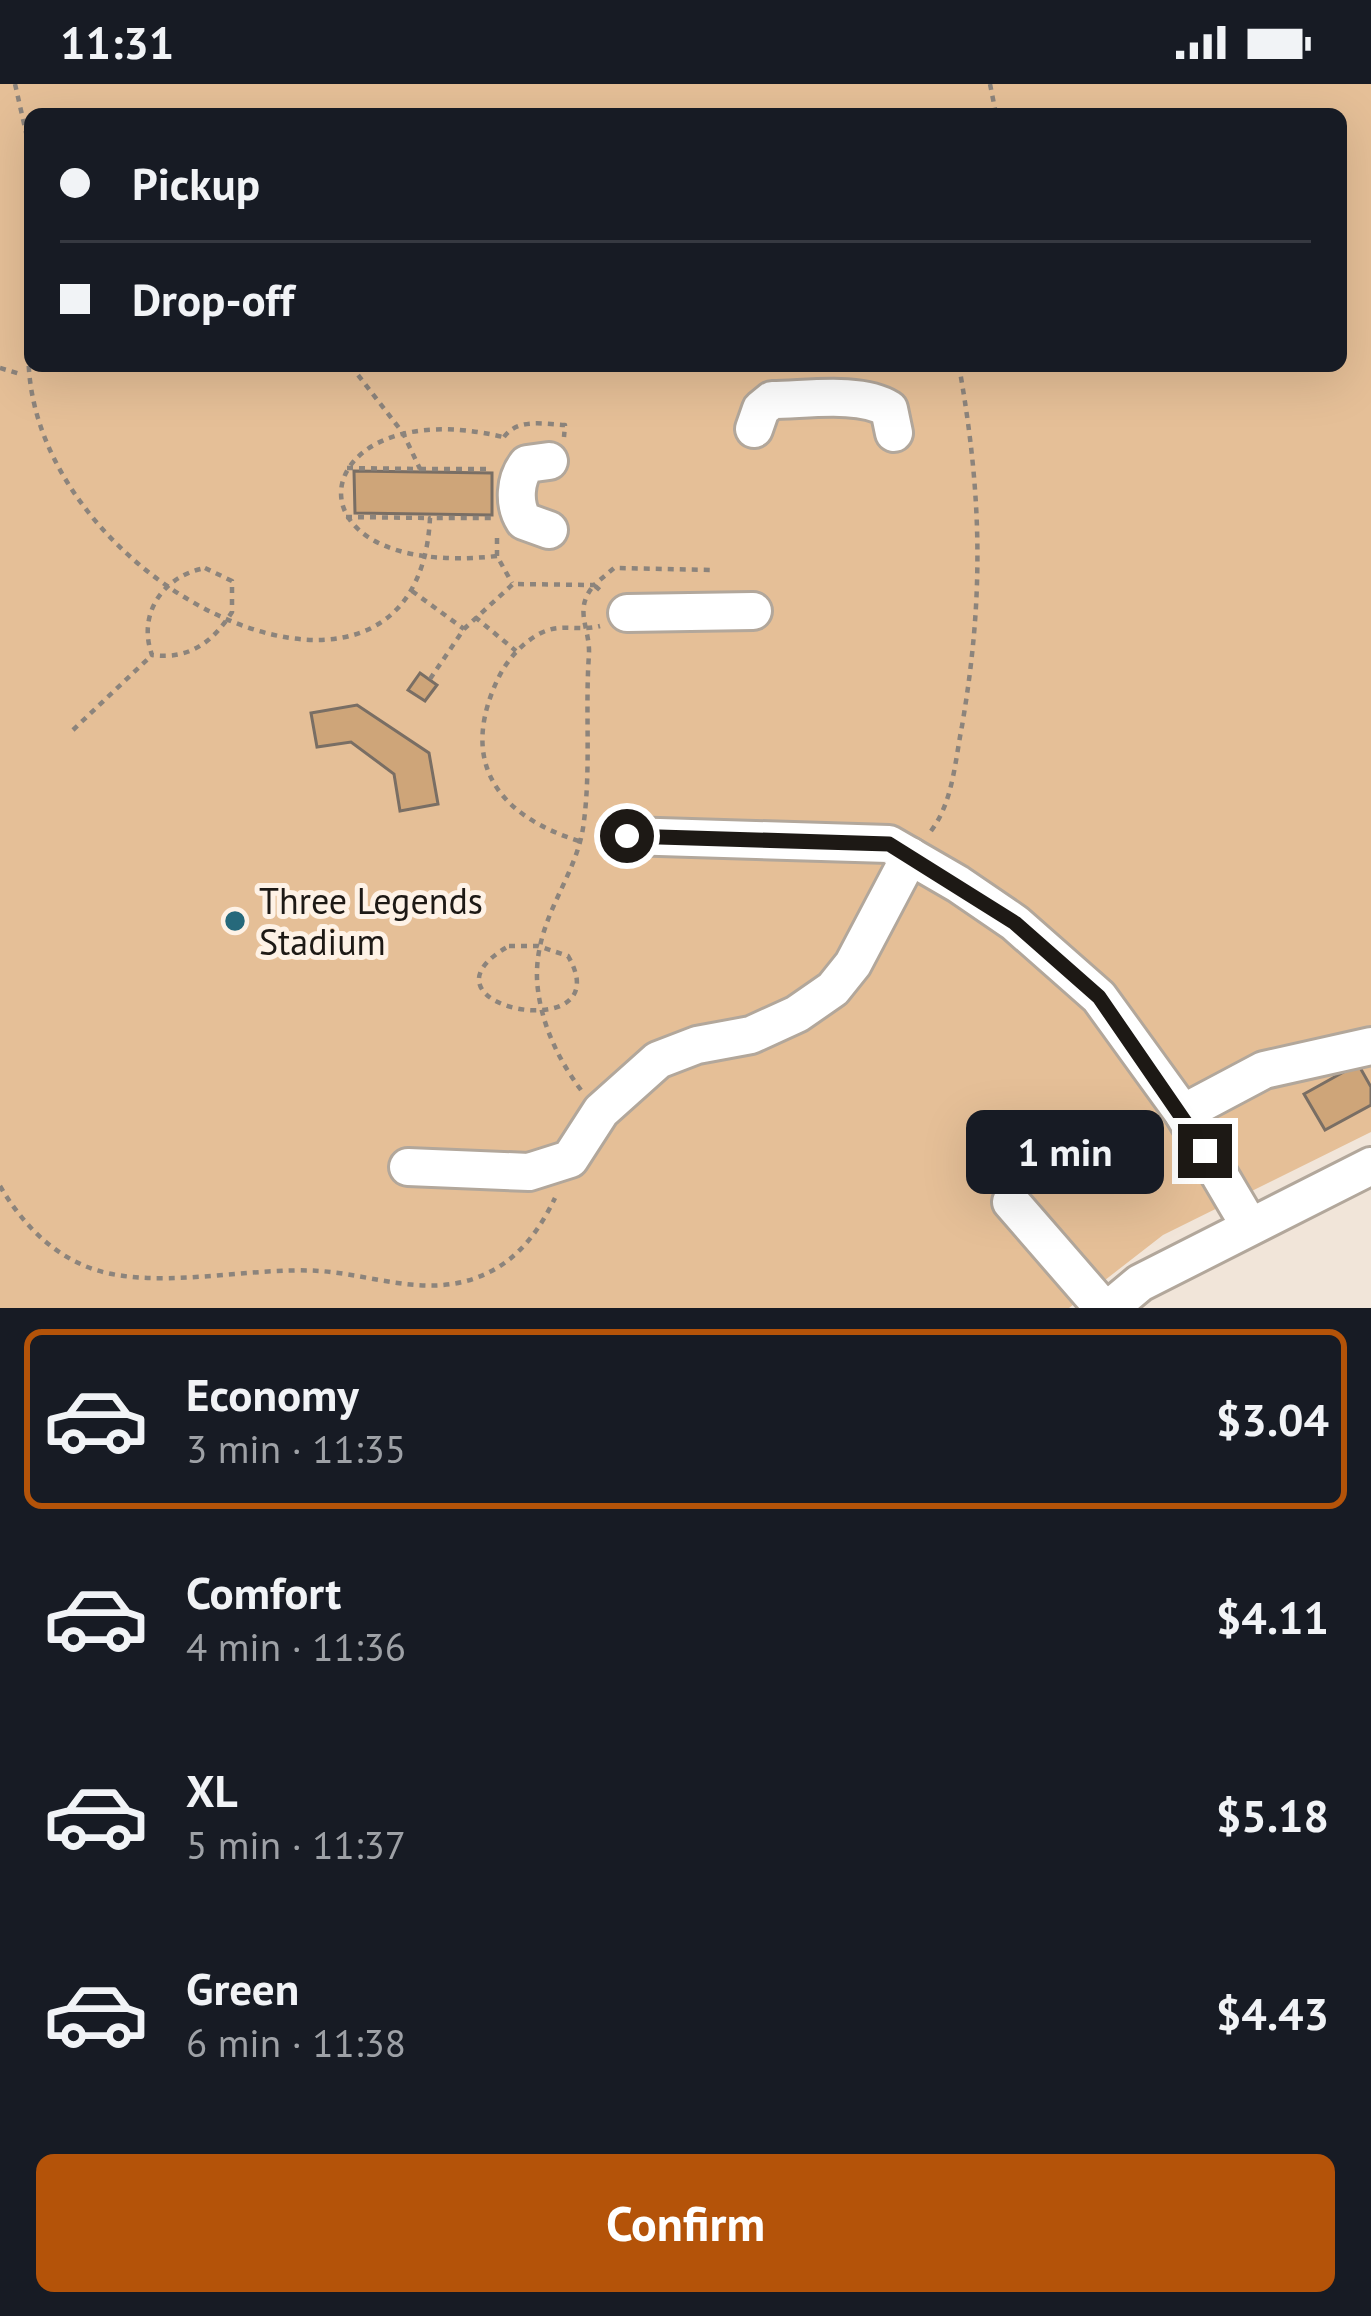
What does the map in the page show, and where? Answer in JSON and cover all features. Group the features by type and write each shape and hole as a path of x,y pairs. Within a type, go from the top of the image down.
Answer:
{"street":[{"path":"754,429 756,418 772,400 860,402 889,409 894,433"},
{"path":"549,461 527,464 518,475 517,495 524,521 549,530"},
{"path":"616,616 753,611"},
{"path":"627,836 889,844 916,849 1015,923 1099,997 1184,1113 1250,1226"},
{"path":"407,1167 529,1172 570,1159 601,1111 658,1060 698,1045 752,1035 797,1014 833,988 853,964 897,871 916,849"},
{"path":"1184,1113 1217,1090 1264,1070 1371,1046"},
{"path":"1011,1202 1106,1308 1140,1283 1371,1166"}],"path":[{"path":"15,84 24,124"},
{"path":"21,393 24,356"},
{"path":"0,368 20,374"},
{"path":"356,372 404,433 420,469"},
{"path":"916,849 943,816 979,610 976,459 960,372"},
{"path":"497,556 425,559 391,553 365,538 346,517 342,493 347,468 370,446 404,433 468,429 503,437"},
{"path":"347,468 500,469"},
{"path":"346,517 497,518"},
{"path":"191,612 223,627 313,641 353,633 388,616 412,591 425,559 430,518"},
{"path":"601,1111 556,1051 541,1010 538,946 584,824 589,649 616,616 614,568 711,570"},
{"path":"73,730 152,655 187,654 223,627 235,596 232,581 221,572 189,571 161,595 146,621 152,655"},
{"path":"430,680 464,628 513,584 616,616"},
{"path":"146,586 176,604"},
{"path":"412,591 464,628"},
{"path":"475,616 516,651"},
{"path":"579,841 546,831 512,808 485,762 484,715 500,673 516,651 550,629 616,616"},
{"path":"509,946 538,946 568,956 578,978 566,1003 541,1010 516,1011 496,1004 483,990 482,971 492,955 509,946"},
{"path":"0,1186 39,1238 85,1266 132,1277 266,1269 429,1287 473,1279 517,1253 546,1215 570,1159"}],"shaded area":[{"path":"0,84 1371,84 1371,1132 1163,1235 1069,1308 0,1308"}],"building":[{"path":"354,471 492,473 492,515 355,513"},
{"path":"420,673 437,685 425,701 408,690"},
{"path":"357,705 429,753 438,804 400,811 394,774 351,742 317,747 311,713"},
{"path":"1358,1064 1371,1087 1371,1105 1325,1130 1304,1094"}],"place":[{"name":"Three Legends Stadium","path":"235,921"}],"route":[{"path":"627,836 889,844 1015,923 1099,997 1184,1113 1205,1151"}]}
